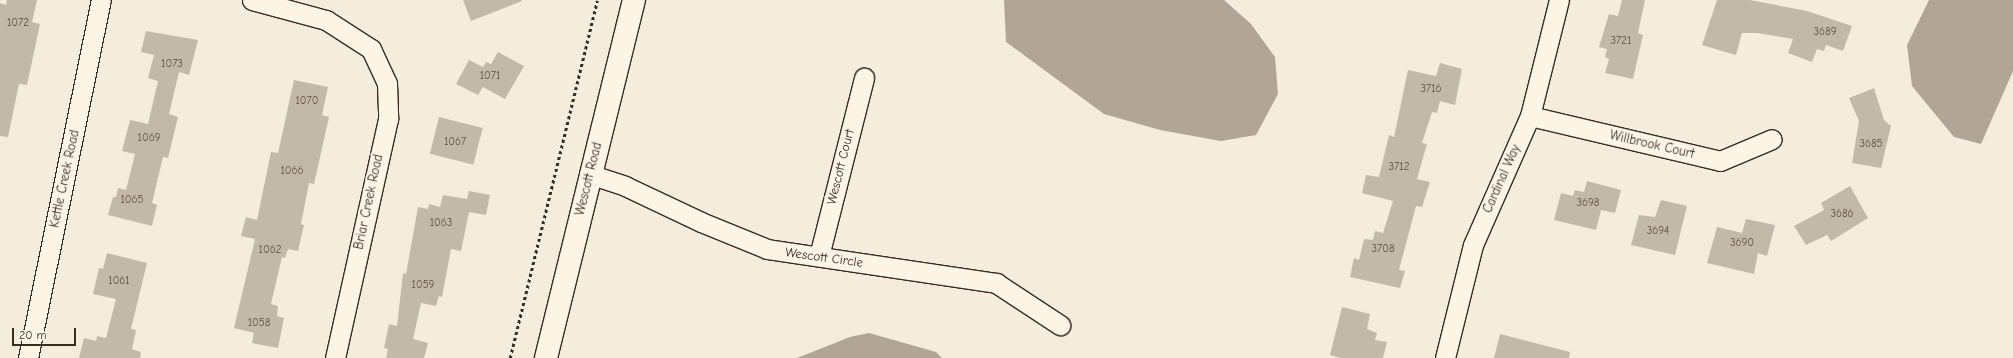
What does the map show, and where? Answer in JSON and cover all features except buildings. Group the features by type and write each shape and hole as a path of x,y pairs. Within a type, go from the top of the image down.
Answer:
{"street":[{"name":"Kettle Creek Road","path":"28,358 101,0"},
{"name":"Briar Creek Road","path":"252,0 326,20 370,49 387,82 388,119 335,358"},
{"name":"Wescott Road","path":"546,358 589,174 634,0"},
{"name":"Cardinal Way","path":"1445,358 1473,245 1530,116 1559,0"},
{"name":"Wescott Court","path":"819,256 864,78"},
{"name":"Willbrook Court","path":"1530,116 1720,161 1772,139"},
{"name":"Wescott Circle","path":"589,174 625,186 700,222 767,249 996,283 1060,325"}],"path":[{"path":"510,358 597,0"}],"shaded area":[{"path":"1004,0 1224,0 1251,24 1275,57 1278,94 1256,135 1221,141 1160,130 1104,114 1006,42"},
{"path":"1929,0 2013,0 2013,71 1981,144 1954,137 1912,86 1907,45"},
{"path":"869,333 936,352 942,358 797,358 850,337"}]}
